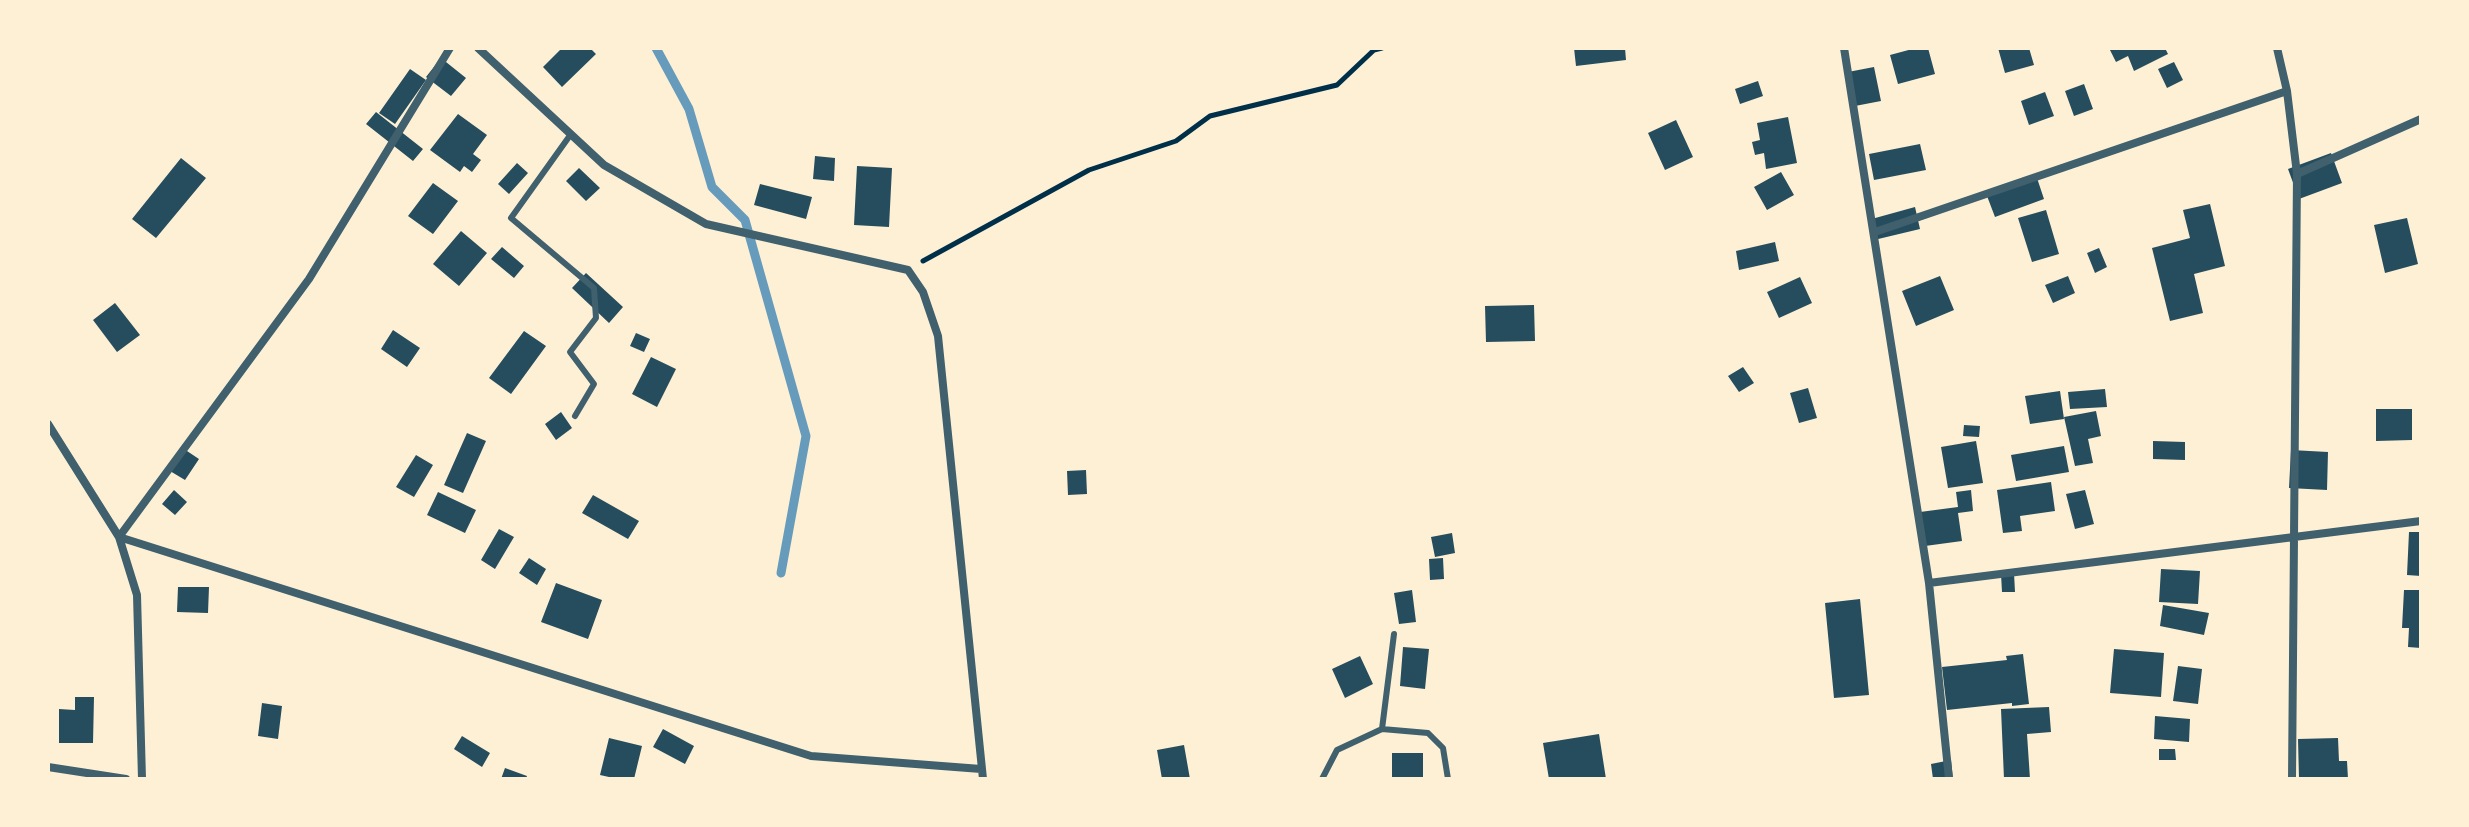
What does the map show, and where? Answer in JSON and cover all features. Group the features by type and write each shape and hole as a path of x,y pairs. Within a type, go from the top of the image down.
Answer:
{"street":[{"path":"119,537 309,279 450,48"},
{"path":"119,537 811,756 982,774 938,336 923,292 908,270 706,224 604,165 478,48"},
{"path":"1844,48 1929,583 1949,779"},
{"path":"2277,48 2287,91 2297,174 2292,779"},
{"path":"1875,232 2287,91"},
{"path":"2297,174 2421,119"},
{"path":"48,424 119,537 137,595 142,779"},
{"path":"1929,583 2421,521"},
{"path":"48,767 126,779"}],"lane":[{"path":"571,134 511,218 594,288 596,318 570,352 594,384 575,416"},
{"path":"1382,729 1394,634"},
{"path":"1322,779 1337,750 1382,729 1428,733 1443,748 1448,779"}],"path":[{"path":"908,270 1089,170 1176,141 1210,116 1337,85 1374,50 1382,48"}],"building":[{"path":"562,48 590,48 596,54 562,87 543,67"},
{"path":"1574,48 1625,48 1626,60 1576,66"},
{"path":"1928,48 1935,74 1898,84 1890,55"},
{"path":"1998,48 2029,48 2034,65 2005,73"},
{"path":"2109,48 2165,48 2168,54 2134,71 2128,56 2116,62"},
{"path":"441,58 466,78 451,96 426,77"},
{"path":"2174,62 2183,80 2167,88 2158,69"},
{"path":"1874,67 1881,101 1855,106 1848,72"},
{"path":"410,69 426,80 395,124 379,113"},
{"path":"1758,81 1763,96 1740,104 1735,89"},
{"path":"2084,84 2093,109 2074,116 2065,91"},
{"path":"2045,92 2054,116 2029,125 2021,101"},
{"path":"376,112 423,149 413,161 366,124"},
{"path":"458,114 487,135 473,154 481,160 472,172 464,166 460,172 430,150"},
{"path":"1788,117 1797,163 1766,169 1764,153 1755,155 1752,142 1760,140 1757,123"},
{"path":"1676,120 1693,157 1665,170 1648,133"},
{"path":"1920,144 1926,170 1874,180 1869,154"},
{"path":"2331,153 2342,183 2299,199 2288,169"},
{"path":"815,156 835,158 834,181 813,179"},
{"path":"181,158 206,178 156,238 132,219"},
{"path":"517,163 528,173 509,194 498,184"},
{"path":"857,166 892,168 889,227 854,225"},
{"path":"579,168 600,188 586,201 566,181"},
{"path":"1781,172 1794,195 1767,210 1754,187"},
{"path":"2037,178 2044,199 1995,217 1987,196"},
{"path":"433,183 458,201 433,234 408,216"},
{"path":"760,184 812,197 806,219 754,205"},
{"path":"2210,204 2225,266 2194,274 2203,313 2170,321 2152,248 2190,238 2183,210"},
{"path":"1915,207 1920,229 1874,240 1868,220"},
{"path":"2046,210 2059,254 2032,262 2018,218"},
{"path":"2407,218 2418,264 2385,273 2374,225"},
{"path":"461,231 487,253 459,286 433,264"},
{"path":"1775,242 1779,261 1739,270 1736,251"},
{"path":"502,247 524,266 514,278 491,259"},
{"path":"2099,248 2107,267 2095,273 2087,253"},
{"path":"586,273 623,307 609,323 572,288"},
{"path":"1940,276 1954,310 1916,326 1902,291"},
{"path":"2068,276 2075,293 2053,303 2045,285"},
{"path":"1800,277 1812,303 1779,318 1767,292"},
{"path":"115,303 140,335 117,352 93,320"},
{"path":"1534,305 1535,341 1486,342 1485,306"},
{"path":"393,330 420,348 407,367 381,349"},
{"path":"524,331 546,346 511,394 489,378"},
{"path":"636,333 650,339 644,352 630,346"},
{"path":"651,357 676,369 657,407 632,394"},
{"path":"1743,367 1754,383 1739,392 1728,376"},
{"path":"1808,388 1817,418 1799,423 1790,393"},
{"path":"2105,389 2107,407 2070,409 2068,392"},
{"path":"2060,391 2064,419 2030,424 2025,396"},
{"path":"2376,409 2412,409 2412,440 2376,441"},
{"path":"2096,411 2101,436 2088,439 2093,463 2075,466 2064,417"},
{"path":"561,412 572,428 556,440 545,424"},
{"path":"1964,425 1980,426 1979,437 1963,436"},
{"path":"467,433 486,441 463,493 444,485"},
{"path":"1976,441 1983,483 1948,488 1941,447"},
{"path":"2153,441 2185,442 2185,460 2153,459"},
{"path":"2064,446 2069,472 2016,481 2011,455"},
{"path":"184,449 199,459 185,480 170,471"},
{"path":"2291,450 2328,452 2327,490 2289,488"},
{"path":"416,455 433,465 414,497 396,487"},
{"path":"1086,470 1087,494 1068,495 1067,471"},
{"path":"2051,482 2055,511 2020,516 2022,531 2003,533 1997,490"},
{"path":"174,490 187,502 175,515 162,504"},
{"path":"1971,490 1973,511 1958,513 1962,541 1925,546 1920,512 1958,507 1956,492"},
{"path":"2085,490 2094,524 2075,529 2066,494"},
{"path":"438,492 476,510 465,533 427,515"},
{"path":"593,495 639,521 628,539 582,513"},
{"path":"499,529 514,537 495,569 481,560"},
{"path":"2409,532 2421,532 2421,576 2407,575"},
{"path":"1452,533 1455,553 1435,557 1431,537"},
{"path":"529,558 546,569 537,585 519,573"},
{"path":"1443,558 1444,579 1430,580 1429,559"},
{"path":"2161,569 2200,571 2198,604 2159,602"},
{"path":"2014,573 2015,592 2002,592 2001,574"},
{"path":"556,583 602,600 588,639 541,622"},
{"path":"178,587 209,587 208,613 177,612"},
{"path":"1412,590 1416,622 1399,624 1394,593"},
{"path":"2404,590 2421,590 2421,648 2408,647 2409,628 2402,628"},
{"path":"1860,599 1869,695 1834,698 1825,603"},
{"path":"2163,605 2209,613 2204,635 2160,626"},
{"path":"1403,647 1429,649 1425,689 1400,686"},
{"path":"2114,649 2164,653 2161,697 2110,693"},
{"path":"2023,654 2029,704 1947,710 1942,667 2007,660 2006,656"},
{"path":"1360,656 1373,684 1345,698 1332,669"},
{"path":"2178,666 2202,669 2198,704 2173,701"},
{"path":"75,697 94,697 93,743 59,743 59,709 75,710"},
{"path":"262,703 282,706 278,739 258,736"},
{"path":"2049,707 2051,732 2027,734 2030,779 2004,779 2001,709"},
{"path":"2155,716 2190,719 2189,742 2154,739"},
{"path":"663,729 694,746 685,764 653,747"},
{"path":"1599,734 1606,779 1549,779 1543,743"},
{"path":"462,736 490,753 482,767 454,749"},
{"path":"609,738 642,746 634,779 600,775"},
{"path":"2338,738 2339,761 2347,761 2348,779 2299,779 2298,739"},
{"path":"1184,745 1190,779 1162,779 1157,750"},
{"path":"2159,749 2175,749 2176,760 2159,760"},
{"path":"1392,753 1423,753 1423,779 1392,779"},
{"path":"1951,760 1953,779 1933,779 1931,764"},
{"path":"505,768 527,776 526,779 501,779"}],"waterway":[{"path":"656,48 689,109 712,187 745,220 806,436 781,573"}]}
